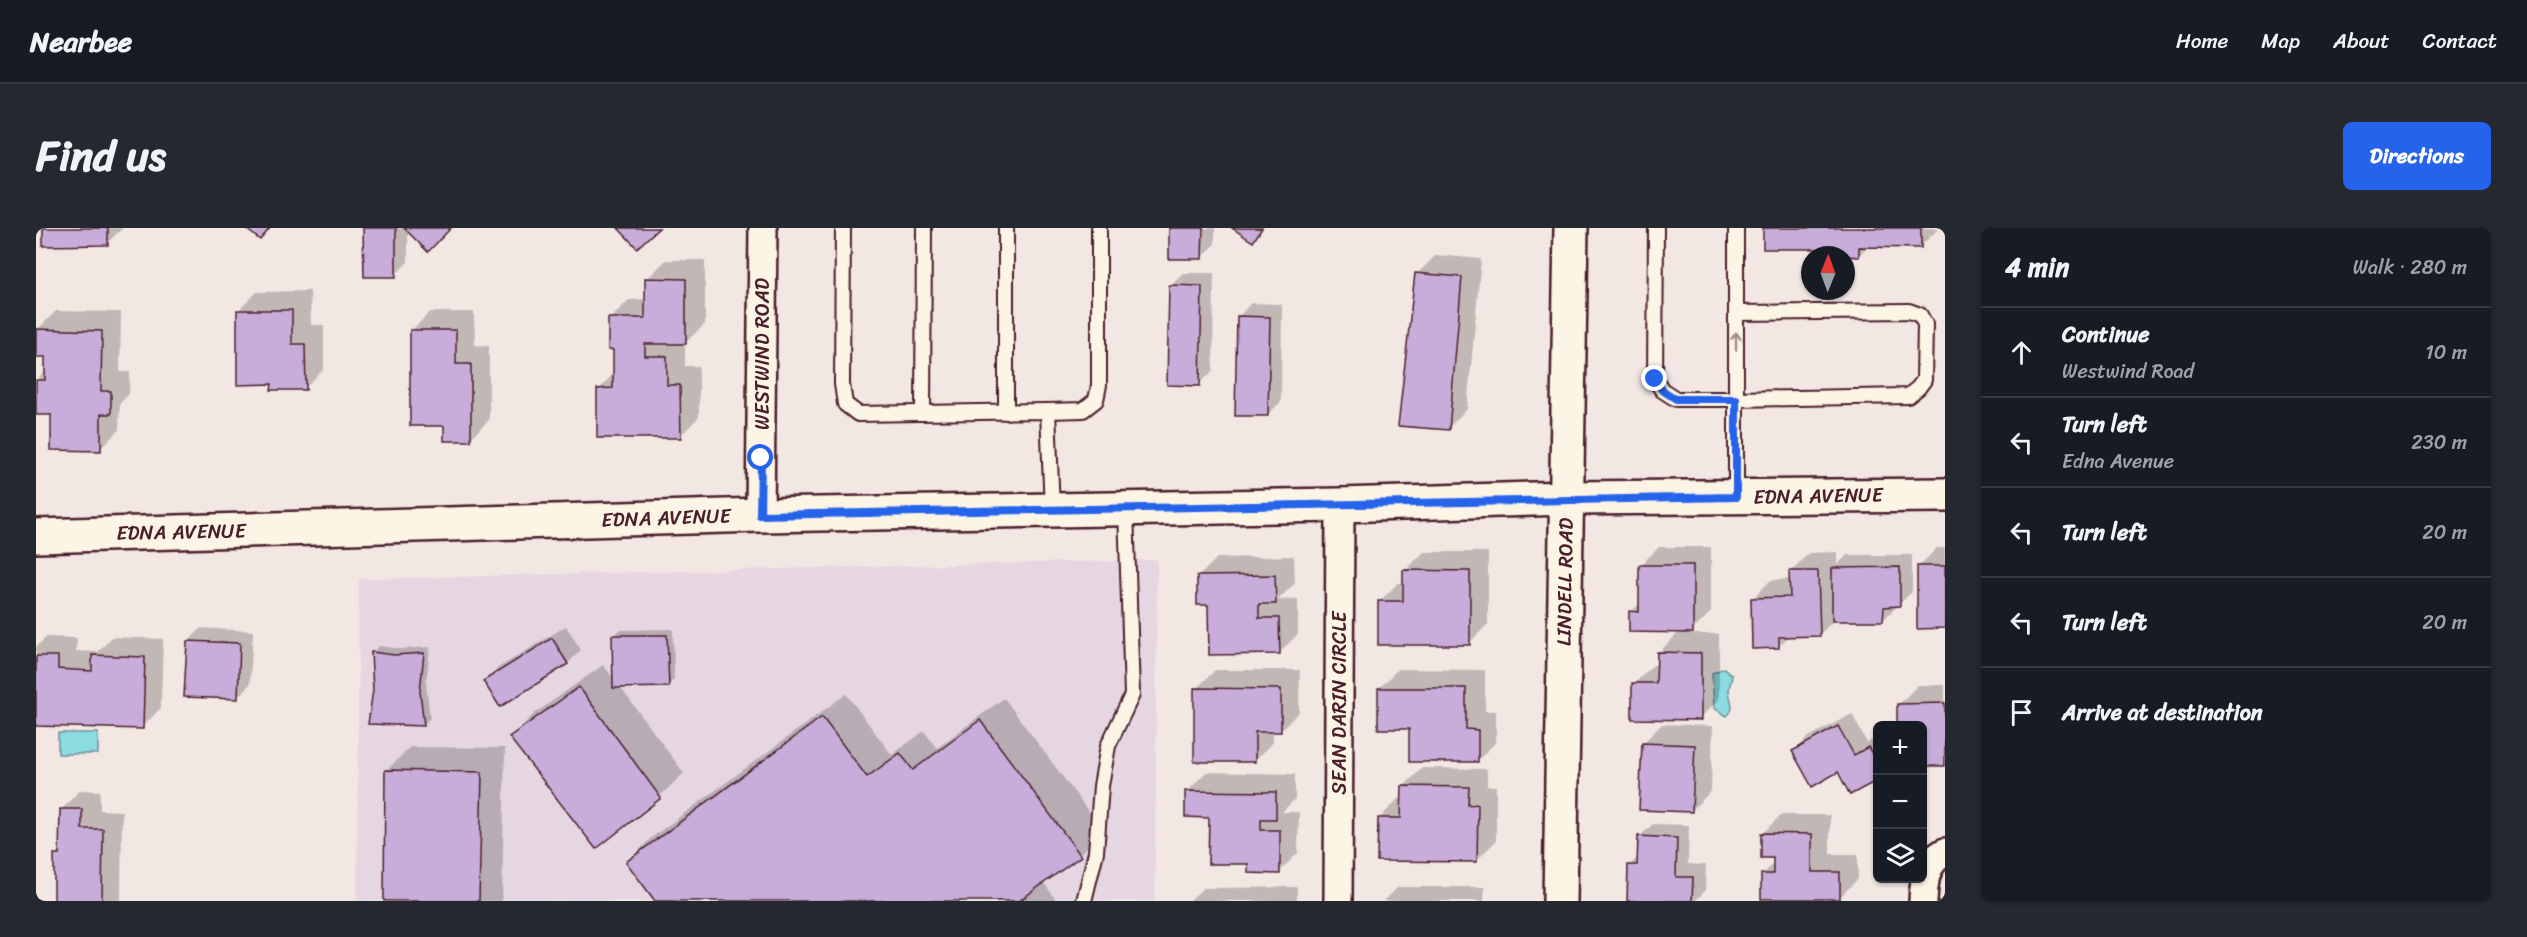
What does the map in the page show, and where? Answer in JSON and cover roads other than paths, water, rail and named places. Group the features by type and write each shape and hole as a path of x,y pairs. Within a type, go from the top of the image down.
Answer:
{"street":[{"name":"WESTWIND ROAD","path":"760,515 763,228"},
{"name":"LINDELL ROAD","path":"1560,901 1571,228"},
{"name":"EDNA AVENUE","path":"36,536 760,515 1340,505 1566,498 1945,495"},
{"name":"SEAN DARIN CIRCLE","path":"1338,901 1340,505"},
{"path":"1923,901 1924,876 1941,854"}],"lane":[{"path":"843,228 842,384 846,404 858,414 1083,410 1096,400 1099,385 1099,228"},
{"path":"923,413 924,228"},
{"path":"1006,228 1006,412"},
{"path":"1656,228 1655,379 1662,390 1676,399 1908,396 1924,380 1925,324 1920,315 1910,311 1736,313"},
{"path":"1736,497 1737,228"},
{"path":"1048,411 1052,510"},
{"path":"1084,901 1096,852 1101,786 1108,746 1132,695 1126,509"}],"water":[{"path":"1724,668 1732,675 1729,691 1732,707 1727,716 1714,708 1712,673"},
{"path":"58,733 98,733 98,754 58,754"}]}
